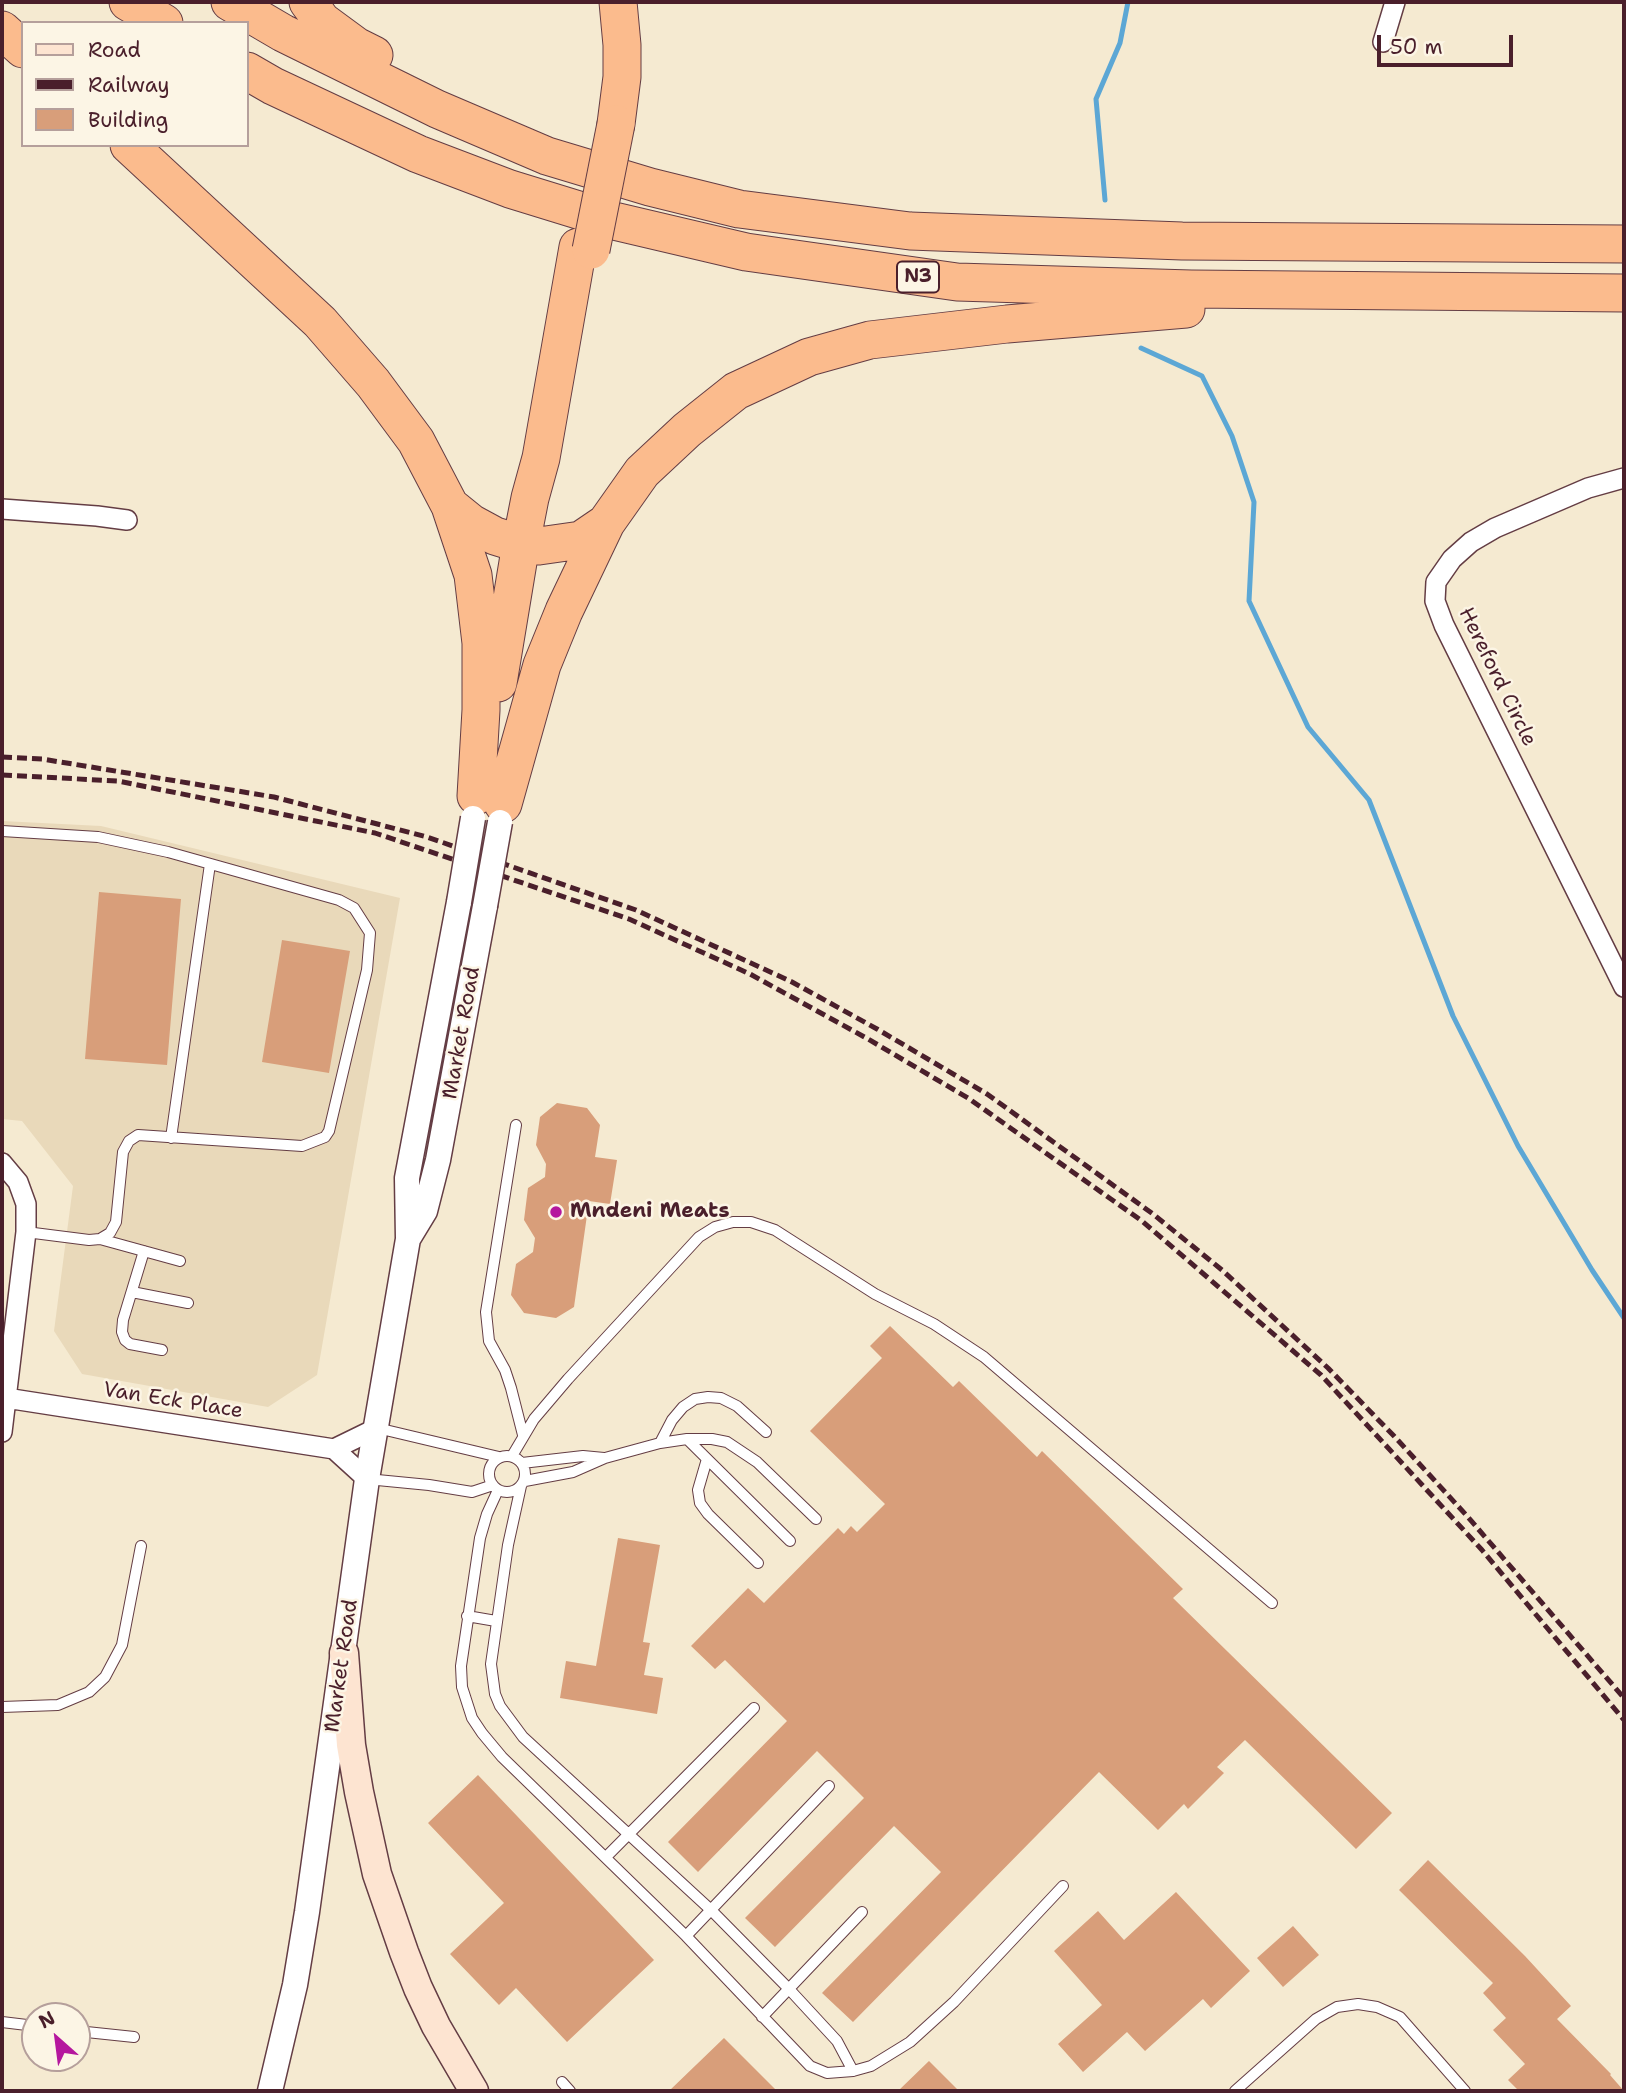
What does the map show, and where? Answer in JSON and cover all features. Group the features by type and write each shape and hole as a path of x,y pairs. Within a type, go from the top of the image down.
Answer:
{"highway":[{"path":"128,2 161,21"},
{"name":"N3","path":"230,2 284,33 437,109 547,156 650,187 739,209 910,232 1182,242 1624,244"},
{"path":"308,2 322,21 356,46 650,187"},
{"path":"606,2 609,35 608,123"},
{"path":"488,810 530,545 530,498 541,458 608,123 622,77 618,2"},
{"path":"2,30 21,47"},
{"name":"N3","path":"248,72 418,154 510,189 614,221 746,252 957,282 1191,289 1624,294"},
{"path":"131,147 310,313 373,383 416,441 450,506 473,575 481,643 481,710 488,810"},
{"path":"530,545 546,521 584,248"},
{"path":"488,810 564,611 606,523 642,472 687,430 736,391 809,357 870,340 1007,324 1244,304 1395,297 1624,294"},
{"path":"450,506 471,523 495,536 530,545 581,540 606,523"}],"main road":[{"path":"344,1653 351,1745 377,1874 418,1988 436,2026 474,2091"}],"street":[{"path":"1383,42 1395,2"},
{"name":"Hereford Circle","path":"1624,478 1577,493 1495,528 1471,542 1452,559 1436,582 1435,601 1444,625 1624,987"},
{"path":"2,509 127,520"},
{"name":"Market Road","path":"270,2091 295,1985 367,1479 408,1239 407,1178 459,902 488,810"},
{"name":"Market Road","path":"408,1239 425,1211 438,1160 485,906 488,810"},
{"path":"2,1163 18,1182 26,1204 26,1232 5,1385 2,1432"},
{"name":"Van Eck Place","path":"5,1385 334,1449"},
{"path":"367,1479 334,1449 377,1428"}],"lane":[{"path":"2,831 97,837 168,852 339,900 354,908 370,933 367,970 329,1131 325,1137 302,1146 138,1135 129,1141 123,1152 116,1222 110,1233 100,1239"},
{"path":"171,1138 210,864"},
{"path":"516,1125 486,1312 486,1329 512,1388 523,1435"},
{"path":"512,1456 523,1435 568,1379 699,1237 715,1227 733,1222 751,1222 775,1230 875,1294 934,1324 984,1357 1272,1603"},
{"path":"26,1232 100,1239 180,1261"},
{"path":"144,1251 123,1320 122,1332 130,1344 162,1350"},
{"path":"132,1292 188,1303"},
{"path":"660,1443 672,1420 683,1407 695,1399 708,1397 721,1398 737,1406 766,1433"},
{"path":"377,1428 499,1457 512,1456 522,1463 525,1468 523,1483 508,1545 491,1664 495,1694 500,1706 523,1737 712,1911 789,1989 837,2041 853,2071"},
{"path":"687,1439 790,1541"},
{"path":"367,1479 472,1492 495,1488 510,1492 523,1483 573,1472 605,1458 660,1443 712,1439 727,1442 757,1462 816,1519"},
{"path":"522,1463 583,1456 605,1458"},
{"path":"499,1457 490,1466 489,1473 495,1488 480,1538 461,1666 462,1688 472,1718 502,1757 686,1936 810,2066 827,2073 853,2071 871,2066 910,2042 954,2002 1063,1886"},
{"path":"707,1459 698,1490 700,1503 758,1563"},
{"path":"2,1707 58,1705 89,1692 105,1677 122,1645 141,1546"},
{"path":"467,1616 496,1621"},
{"path":"607,1857 627,1833 754,1708"},
{"path":"686,1936 829,1786"},
{"path":"762,2017 862,1912"},
{"path":"1235,2091 1316,2019 1337,2007 1357,2004 1377,2007 1400,2017 1465,2091"},
{"path":"2,2022 21,2024"},
{"path":"91,2032 134,2037"},
{"path":"562,2082 570,2091"}],"shaded area":[{"path":"2,821 101,826 400,898 317,1375 268,1407 82,1374 54,1331 73,1186 22,1121 2,1119"}],"building":[{"path":"99,892 181,899 167,1065 85,1059"},
{"path":"282,940 350,951 329,1073 262,1062"},
{"name":"Mndeni Meats","path":"557,1103 587,1108 600,1125 595,1157 617,1160 610,1204 589,1201 574,1307 556,1318 524,1313 511,1295 516,1264 533,1252 535,1238 524,1220 528,1188 545,1177 546,1164 536,1145 540,1117"},
{"path":"890,1326 953,1387 959,1381 1037,1457 1042,1451 1183,1589 1173,1598 1392,1813 1356,1849 1245,1740 1217,1767 1224,1773 1188,1809 1184,1804 1158,1830 1099,1772 853,2022 822,1993 941,1872 894,1826 775,1947 745,1918 864,1798 817,1751 698,1872 668,1842 787,1721 725,1660 715,1669 691,1646 748,1588 764,1603 838,1528 844,1534 851,1526 857,1532 885,1504 810,1431 882,1358 870,1346"},
{"path":"618,1538 660,1545 643,1642 650,1643 644,1675 663,1678 657,1714 560,1698 566,1661 596,1666"},
{"path":"478,1775 654,1960 567,2042 516,1988 499,2005 450,1954 504,1903 428,1823"},
{"path":"1428,1860 1525,1956 1571,2006 1557,2019 1624,2091 1519,2091 1508,2080 1525,2064 1493,2030 1506,2018 1483,1993 1493,1983 1399,1890"},
{"path":"1176,1892 1250,1971 1211,2008 1203,1999 1145,2051 1127,2032 1083,2072 1058,2044 1102,2005 1054,1951 1098,1911 1124,1940"},
{"path":"1293,1926 1319,1955 1283,1987 1257,1958"},
{"path":"724,2038 777,2091 669,2091"},
{"path":"929,2061 959,2091 898,2091"}],"waterway":[{"path":"1105,200 1096,99 1120,43 1128,2"},
{"path":"1141,348 1202,376 1232,436 1254,502 1249,601 1308,727 1369,800 1453,1016 1518,1146 1624,1318"}],"railway":[{"path":"2,757 42,759 274,797 427,837 636,910 792,982 877,1029 987,1094 1153,1214 1222,1270 1328,1368 1394,1436 1624,1698"},
{"path":"2,775 118,781 375,833 629,919 750,974 868,1039 968,1098 1142,1221 1321,1375 1482,1550 1624,1720"}],"place":[{"name":"Mndeni Meats","path":"556,1212"}]}
